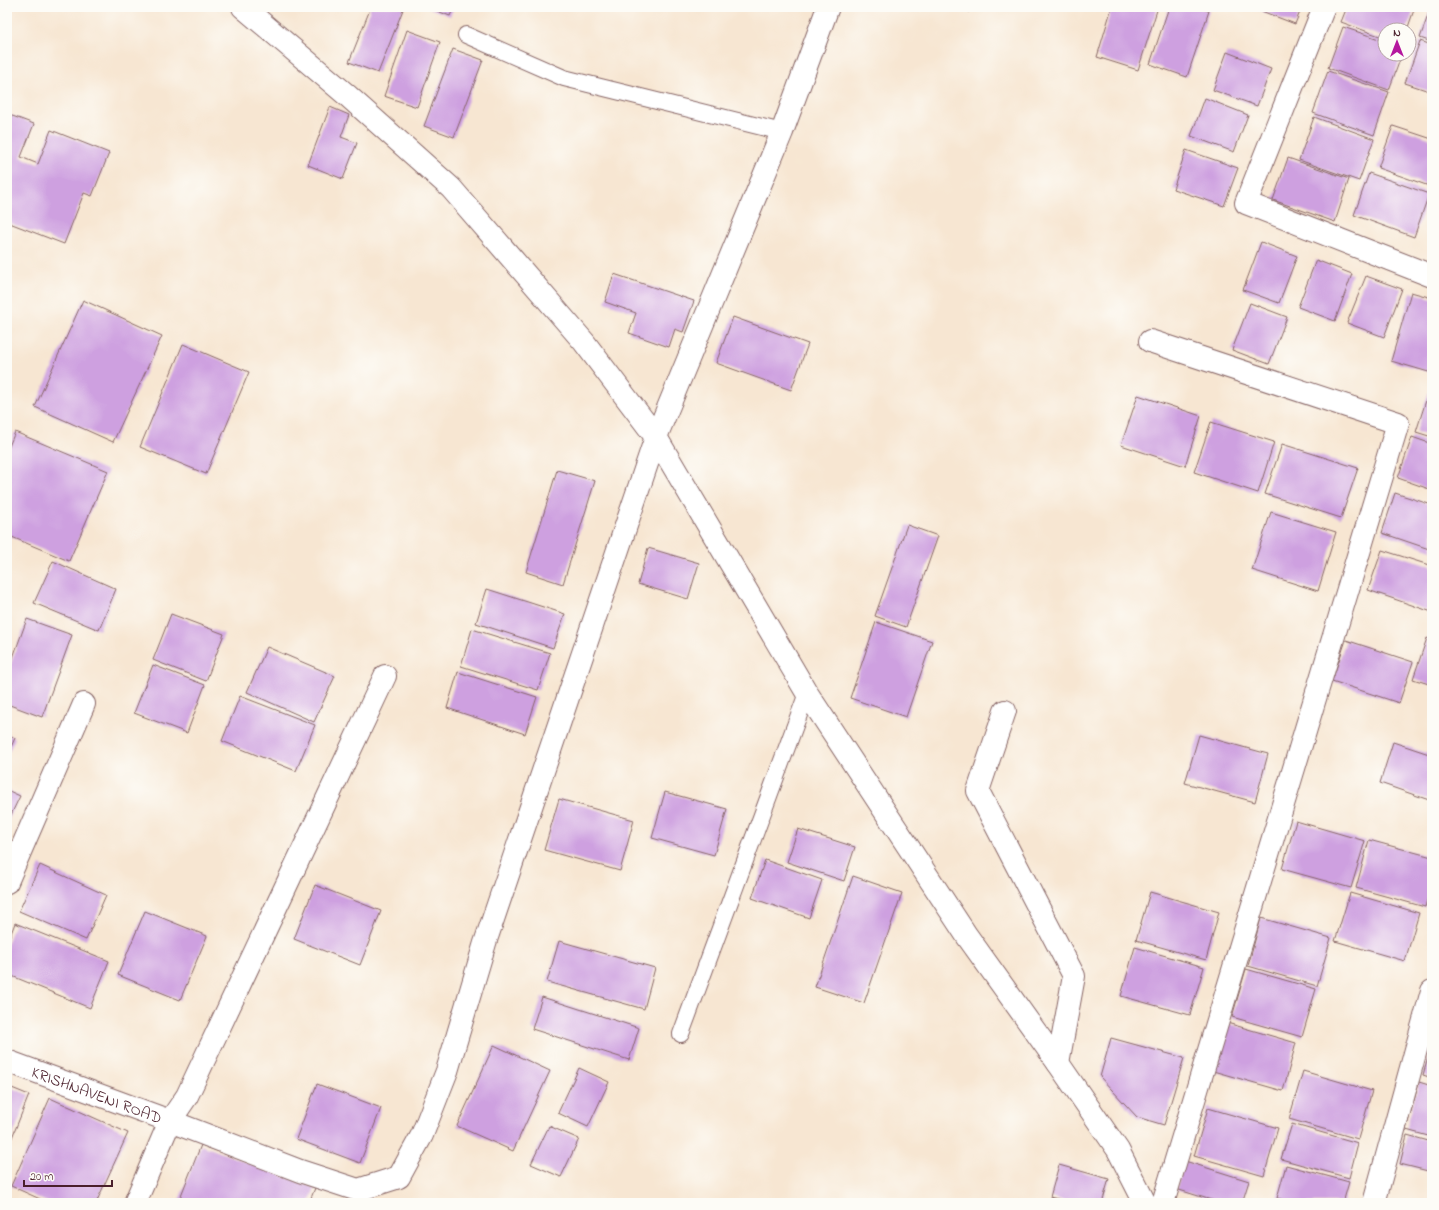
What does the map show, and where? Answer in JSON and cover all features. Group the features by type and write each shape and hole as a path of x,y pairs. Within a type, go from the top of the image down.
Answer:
{"street":[{"path":"243,7 348,96 451,188 584,342 656,437 807,693 967,936 1118,1150 1144,1203"},
{"path":"385,676 187,1096 170,1121 300,1171 358,1190 399,1177 422,1135 447,1071 488,935 656,437 782,132 828,7"},
{"path":"1324,7 1246,202 1431,274"},
{"path":"1150,341 1398,423 1163,1203"},
{"path":"7,882 84,704"},
{"path":"1005,711 978,791 1074,976 1058,1063"},
{"path":"1374,1203 1432,991"},
{"name":"KRISHNAVENI ROAD","path":"7,1061 170,1121 136,1203"}],"lane":[{"path":"466,35 564,78 782,132"},
{"path":"681,1034 807,693"}],"building":[{"path":"371,7 404,7 378,73 349,62"},
{"path":"427,7 454,7 450,16"},
{"path":"956,7 971,7 969,12"},
{"path":"1112,7 1158,7 1138,70 1097,57"},
{"path":"1169,7 1196,7 1209,11 1187,77 1150,64"},
{"path":"1251,7 1302,7 1295,24"},
{"path":"1347,7 1415,7 1410,22 1377,22 1377,35 1341,22"},
{"path":"1432,7 1432,42 1420,38"},
{"path":"1343,27 1377,38 1377,62 1399,62 1389,90 1328,68"},
{"path":"407,30 440,42 417,107 384,96"},
{"path":"1420,41 1432,45 1432,92 1405,83 1412,62 1417,62 1417,49"},
{"path":"453,49 483,60 454,137 424,126"},
{"path":"1227,52 1271,69 1257,106 1213,90"},
{"path":"1328,71 1389,92 1374,135 1313,113"},
{"path":"1205,98 1248,115 1234,152 1191,136"},
{"path":"330,107 349,115 341,137 357,143 343,179 308,165"},
{"path":"7,114 34,124 21,157 38,164 51,130 109,153 92,196 84,193 64,244 7,222"},
{"path":"1314,117 1374,139 1359,181 1299,160"},
{"path":"1393,126 1432,139 1432,187 1378,168"},
{"path":"1186,150 1238,168 1224,206 1173,189"},
{"path":"1288,158 1349,179 1335,222 1273,200"},
{"path":"1369,173 1429,194 1414,237 1354,215"},
{"path":"1261,242 1297,256 1279,303 1243,290"},
{"path":"1316,260 1352,274 1335,321 1298,307"},
{"path":"614,274 694,301 683,332 675,329 669,347 629,333 636,313 605,302"},
{"path":"1366,276 1402,289 1384,337 1347,323"},
{"path":"1411,292 1432,298 1432,373 1391,361"},
{"path":"83,300 162,336 113,442 35,407"},
{"path":"1250,303 1287,317 1269,364 1232,350"},
{"path":"733,317 808,344 791,390 716,363"},
{"path":"183,344 249,372 206,474 140,447"},
{"path":"1429,391 1432,391 1432,437 1416,432"},
{"path":"1138,395 1201,416 1185,466 1121,445"},
{"path":"1211,422 1274,442 1258,493 1194,472"},
{"path":"15,432 108,471 69,561 7,535 7,451"},
{"path":"1412,437 1432,444 1432,490 1398,478"},
{"path":"1282,444 1358,468 1341,518 1265,494"},
{"path":"557,470 595,481 563,584 526,572"},
{"path":"1395,493 1432,505 1432,550 1382,533"},
{"path":"1271,512 1336,532 1318,591 1252,570"},
{"path":"907,525 938,536 906,627 875,616"},
{"path":"648,548 699,563 688,599 638,584"},
{"path":"1382,550 1432,566 1432,612 1368,590"},
{"path":"53,561 116,589 99,630 34,603"},
{"path":"487,589 565,614 553,648 476,623"},
{"path":"171,614 224,634 206,681 153,660"},
{"path":"27,619 72,635 42,717 7,704 7,674"},
{"path":"876,622 932,641 906,717 850,698"},
{"path":"472,629 550,653 538,690 461,666"},
{"path":"1427,638 1432,640 1432,685 1413,679"},
{"path":"1346,640 1413,662 1399,703 1332,681"},
{"path":"267,647 335,676 314,722 247,692"},
{"path":"153,665 205,685 187,733 134,713"},
{"path":"458,672 537,697 525,734 447,708"},
{"path":"240,696 315,725 296,771 222,741"},
{"path":"7,734 15,738 7,756"},
{"path":"1199,735 1268,754 1255,802 1185,783"},
{"path":"1393,742 1432,755 1432,801 1380,783"},
{"path":"7,790 20,796 7,823"},
{"path":"665,792 727,809 714,855 652,838"},
{"path":"559,799 634,820 620,871 544,850"},
{"path":"1296,821 1365,841 1351,888 1282,869"},
{"path":"798,829 855,847 844,881 787,862"},
{"path":"1369,840 1432,857 1432,882 1425,907 1356,888"},
{"path":"765,860 822,880 809,918 752,898"},
{"path":"40,865 106,895 86,940 19,911"},
{"path":"853,876 902,893 864,1003 815,987"},
{"path":"315,885 381,911 360,965 294,939"},
{"path":"1150,892 1219,912 1206,960 1136,940"},
{"path":"1350,893 1419,913 1405,961 1335,941"},
{"path":"145,911 207,936 180,1000 118,975"},
{"path":"1261,918 1331,938 1317,986 1248,966"},
{"path":"15,923 109,961 90,1008 7,974 7,944"},
{"path":"559,941 655,968 644,1009 547,982"},
{"path":"1135,947 1204,967 1190,1015 1121,996"},
{"path":"1246,969 1316,989 1302,1037 1232,1017"},
{"path":"542,997 639,1028 629,1060 532,1029"},
{"path":"1227,1023 1296,1043 1283,1091 1213,1071"},
{"path":"1111,1038 1184,1058 1164,1125 1137,1117 1100,1077"},
{"path":"1432,1044 1432,1078 1423,1075"},
{"path":"494,1045 550,1071 513,1151 457,1126"},
{"path":"579,1068 609,1082 588,1127 558,1113"},
{"path":"1303,1071 1372,1091 1358,1139 1289,1119"},
{"path":"1419,1082 1432,1086 1432,1137 1406,1130"},
{"path":"317,1084 381,1108 360,1163 296,1139"},
{"path":"7,1086 29,1095 7,1150"},
{"path":"50,1098 128,1133 96,1203 49,1203 11,1186"},
{"path":"1208,1108 1278,1128 1264,1176 1194,1156"},
{"path":"1292,1124 1358,1143 1349,1178 1281,1159"},
{"path":"549,1126 579,1139 561,1177 531,1164"},
{"path":"1407,1135 1432,1142 1432,1172 1400,1164"},
{"path":"201,1145 315,1188 309,1203 178,1203"},
{"path":"1185,1161 1249,1181 1242,1203 1221,1203 1176,1189"},
{"path":"1059,1165 1109,1179 1102,1203 1073,1203 1050,1197"},
{"path":"1286,1165 1349,1182 1343,1203 1295,1203 1277,1198"}]}
